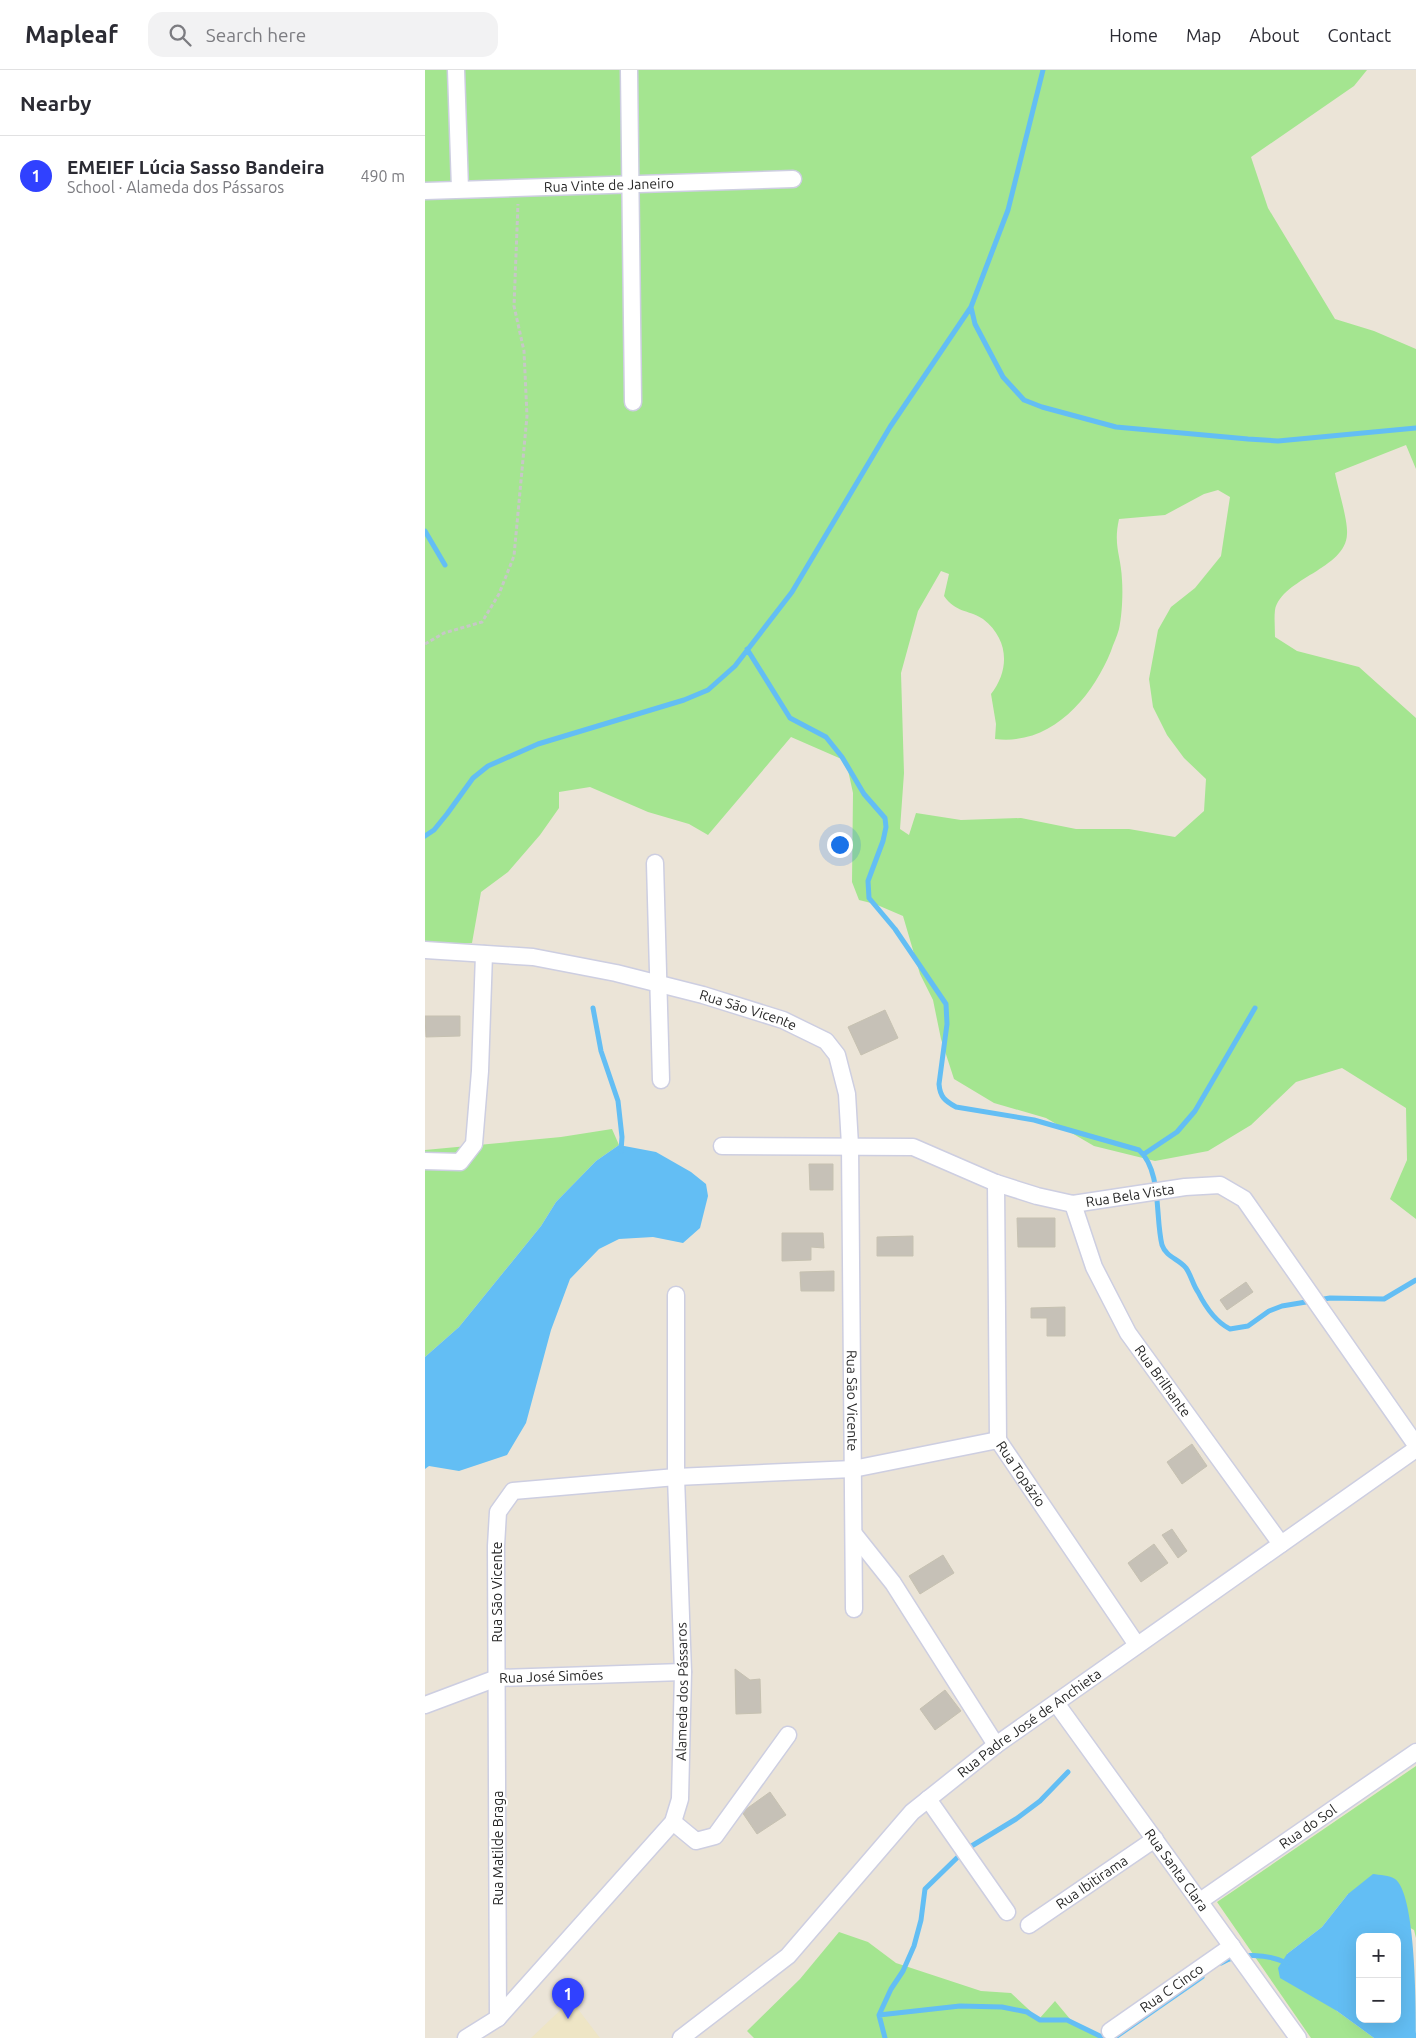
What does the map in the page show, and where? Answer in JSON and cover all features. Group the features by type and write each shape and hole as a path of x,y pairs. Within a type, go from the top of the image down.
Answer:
{"street":[{"path":"456,70 460,190"},
{"path":"629,70 633,402"},
{"name":"Rua Vinte de Janeiro","path":"425,191 793,179"},
{"path":"655,863 661,1080"},
{"path":"425,950 484,954 480,1071 474,1144 460,1162 425,1161"},
{"name":"Rua São Vicente","path":"484,954 533,957 658,982 783,1020 826,1040 837,1055 847,1094 850,1145 854,1609"},
{"name":"Rua Bela Vista","path":"723,1146 850,1145 913,1147 996,1183 1037,1196 1073,1204 1185,1187 1220,1185 1244,1199 1416,1445"},
{"name":"Rua Topázio","path":"996,1183 998,1440 1137,1645"},
{"name":"Rua Brilhante","path":"1073,1204 1095,1267 1128,1333 1281,1544"},
{"name":"Alameda dos Pássaros","path":"466,2038 498,2018 673,1822 680,1799 683,1672 676,1477 676,1295"},
{"name":"Rua São Vicente","path":"497,1678 498,1512 513,1491 676,1477 853,1469 998,1440"},
{"name":"Rua Padre José de Anchieta","path":"681,2038 789,1956 912,1812 995,1745 1416,1449"},
{"path":"854,1534 893,1583 995,1745"},
{"name":"Rua José Simões","path":"425,1705 497,1678 683,1672"},
{"name":"Rua Matilde Braga","path":"497,1678 498,2018"},
{"name":"Rua Santa Clara","path":"1056,1703 1298,2038"},
{"path":"673,1822 696,1841 715,1836 788,1735"},
{"name":"Rua do Sol","path":"1200,1901 1416,1752"},
{"path":"928,1799 967,1858 1007,1912"},
{"name":"Rua Ibitirama","path":"1029,1925 1155,1840"},
{"name":"Rua C Cinco","path":"1110,2031 1232,1946"}],"path":[{"path":"425,644 444,633 482,622 499,594 514,556 527,416 524,351 514,306 517,262 518,188"}],"shaded area":[{"path":"571,2000 600,2038 531,2038"}],"green space":[{"path":"425,70 1367,70 1354,86 1251,157 1268,208 1335,319 1374,331 1416,349 1416,469 1406,445 1335,473 1347,528 1344,546 1326,565 1301,581 1280,599 1275,610 1275,637 1297,651 1359,667 1416,718 1416,1219 1390,1199 1407,1160 1406,1108 1342,1068 1296,1082 1251,1125 1208,1151 1155,1161 1094,1146 1046,1118 994,1103 954,1079 941,1039 933,1000 920,974 903,916 875,904 859,900 852,882 853,793 846,761 791,737 708,835 689,824 648,812 590,787 559,792 559,808 540,835 508,872 481,892 472,943 436,946 425,943","holes":["1218,490 1230,497 1221,556 1195,588 1171,607 1158,630 1149,679 1153,707 1167,735 1184,758 1206,779 1204,811 1175,837 1129,829 1076,829 1021,818 961,820 916,813 909,835 900,829 904,773 901,673 918,611 941,571 949,574 944,596 948,601 957,608 983,619 992,627 1002,645 1004,665 997,685 991,694 996,724 995,739 1015,739 1034,735 1051,727 1081,701 1093,686 1111,651 1119,629 1122,605 1122,580 1117,544 1119,519 1165,515 1204,494"]},
{"path":"612,1129 619,1145 596,1161 556,1202 541,1226 459,1327 425,1357 425,1150 561,1137"},
{"path":"1416,1766 1416,1938 1414,1930 1348,1894 1322,1927 1287,1954 1337,2011 1374,2038 1311,2038 1217,1902"},
{"path":"839,1932 868,1942 896,1963 981,1991 1011,1993 1039,2019 1055,2001 1075,2025 1106,2038 754,2038 747,2031 800,1979"}],"water":[{"path":"619,1145 656,1152 691,1172 706,1184 708,1196 700,1228 683,1243 653,1237 619,1239 599,1249 570,1279 551,1330 526,1423 507,1455 459,1471 429,1466 425,1469 425,1357 459,1327 541,1226 556,1202 596,1161"},
{"path":"1373,1874 1395,1879 1402,1889 1411,1928 1416,2002 1416,2038 1374,2038 1337,2011 1280,1978 1278,1968 1287,1954 1322,1927 1348,1894"}],"building":[{"path":"885,1010 898,1038 861,1055 848,1027"},
{"path":"425,1016 460,1016 460,1036 426,1037"},
{"path":"809,1164 833,1164 833,1190 810,1190"},
{"path":"1017,1218 1055,1218 1055,1247 1018,1247"},
{"path":"782,1233 823,1233 824,1248 811,1247 811,1260 782,1261"},
{"path":"913,1236 913,1256 877,1256 877,1237"},
{"path":"834,1271 834,1291 801,1291 800,1272"},
{"path":"1246,1282 1253,1292 1227,1310 1220,1300"},
{"path":"1065,1307 1065,1336 1047,1336 1047,1318 1031,1318 1031,1308"},
{"path":"1192,1444 1207,1466 1182,1484 1167,1462"},
{"path":"1172,1529 1187,1551 1178,1558 1162,1535"},
{"path":"1154,1544 1168,1563 1141,1582 1128,1563"},
{"path":"943,1555 954,1573 920,1594 909,1576"},
{"path":"735,1669 750,1680 760,1679 761,1713 736,1714"},
{"path":"945,1690 961,1711 935,1730 920,1709"},
{"path":"770,1792 786,1815 757,1834 742,1812"}],"waterway":[{"path":"425,836 434,830 473,778 488,766 538,744 684,700 708,690 735,666 792,592 890,427 971,307 1008,210 1043,70"},
{"path":"971,307 975,324 1003,377 1024,400 1042,407 1116,427 1278,441 1416,428"},
{"path":"425,531 445,565"},
{"path":"747,649 790,718 826,737 842,757 864,794 885,818 886,827 883,841 868,881 869,898 895,929 946,1004 947,1024 939,1084 946,1101 956,1107 1034,1120 1139,1150 1146,1159 1155,1182 1160,1234 1164,1249 1186,1268 1208,1308 1220,1322 1230,1329 1248,1326 1269,1311 1282,1306 1330,1298 1384,1299 1416,1280"},
{"path":"593,1008 601,1051 618,1101 622,1137 621,1151"},
{"path":"1144,1154 1177,1132 1195,1111 1255,1008"},
{"path":"885,2038 879,2015 914,1946 921,1920 925,1889 965,1850 1016,1819 1040,1801 1068,1772"},
{"path":"1221,1963 1236,1957 1254,1955 1287,1963"},
{"path":"1114,2038 1202,1977"},
{"path":"879,2015 960,2006 1002,2007 1027,2012 1040,2020 1067,2020 1104,2038"}],"place":[{"name":"EMEIEF Lúcia Sasso Bandeira","path":"568,2019"}]}
